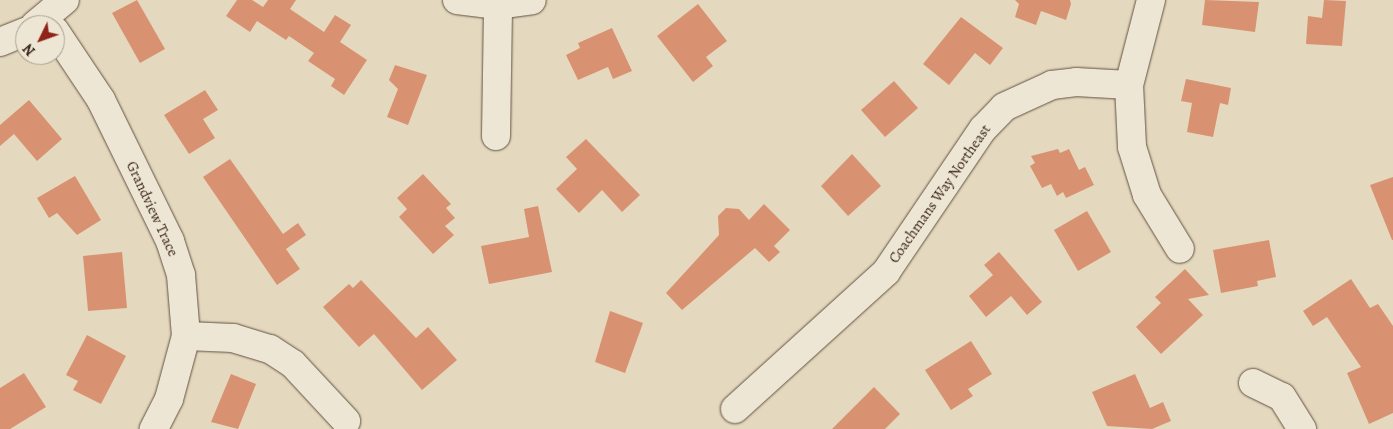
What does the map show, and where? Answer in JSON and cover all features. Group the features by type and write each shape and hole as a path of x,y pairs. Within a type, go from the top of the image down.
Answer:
{"street":[{"path":"52,15 65,0"},
{"path":"457,0 498,5 532,0"},
{"path":"1151,0 1129,86 1132,147 1138,173 1156,214 1180,249"},
{"path":"496,136 498,5"},
{"path":"0,42 15,36"},
{"name":"Grandview Trace","path":"65,52 90,80 170,241 181,275 186,336 170,399 154,429"},
{"name":"Coachmans Way Northeast","path":"735,409 886,272 983,130 1004,107 1052,86 1076,82 1129,86"},
{"path":"186,336 233,338 270,349 293,364 346,421"},
{"path":"1253,383 1282,397 1302,429"}],"building":[{"path":"137,0 165,49 140,63 112,13"},
{"path":"237,0 252,0 263,7 268,0 296,0 290,9 324,32 335,15 351,25 340,42 367,60 344,95 331,86 335,79 308,61 314,53 289,36 286,40 257,21 250,32 226,16"},
{"path":"1015,0 1070,0 1071,4 1066,20 1041,11 1036,25 1015,17 1019,4"},
{"path":"1205,0 1259,2 1255,32 1202,25"},
{"path":"1324,0 1346,1 1342,46 1306,44 1308,16 1322,18"},
{"path":"698,4 727,41 706,57 713,66 693,82 657,36"},
{"path":"961,17 1003,48 990,65 975,53 949,85 923,64"},
{"path":"612,28 632,71 613,79 608,67 578,80 566,55 580,48 578,43"},
{"path":"395,65 427,75 408,125 387,117 398,89 389,80"},
{"path":"1186,79 1231,88 1228,105 1220,103 1213,137 1187,132 1192,103 1181,101"},
{"path":"894,81 918,108 885,137 861,110"},
{"path":"205,90 218,110 203,119 215,138 189,154 164,115"},
{"path":"29,100 62,139 37,161 14,134 0,146 0,125"},
{"path":"586,139 640,195 622,212 602,190 579,213 556,189 577,169 566,157"},
{"path":"1058,149 1060,153 1069,149 1079,170 1085,167 1094,185 1066,198 1063,192 1057,196 1051,184 1042,188 1030,166 1035,163 1031,156"},
{"path":"852,154 881,186 848,216 821,186"},
{"path":"230,159 283,234 298,223 306,235 286,249 300,269 277,285 203,177"},
{"path":"423,174 451,204 446,208 455,218 445,226 454,235 433,254 399,217 407,209 397,198"},
{"path":"75,176 101,220 77,235 57,213 49,218 37,198"},
{"path":"1393,177 1393,240 1392,240 1370,185"},
{"path":"764,204 790,230 774,246 780,252 769,262 755,248 682,310 666,293 719,235 718,216 726,208 739,209 749,220"},
{"path":"538,206 552,272 489,284 481,246 529,237 524,209"},
{"path":"1087,211 1111,252 1078,271 1054,230"},
{"path":"1269,240 1276,277 1257,281 1258,286 1221,293 1213,250"},
{"path":"122,252 127,308 88,311 83,256"},
{"path":"999,252 1042,302 1027,315 1011,296 986,317 969,296 993,275 984,265"},
{"path":"1185,269 1209,295 1188,299 1203,315 1161,354 1136,327 1161,303 1155,297"},
{"path":"1351,279 1370,308 1378,304 1393,326 1393,413 1369,424 1347,373 1361,367 1327,317 1313,326 1303,311"},
{"path":"361,280 416,338 428,327 457,360 422,390 374,334 359,347 323,307 349,284 353,288"},
{"path":"610,311 643,323 625,373 595,362"},
{"path":"87,335 126,356 101,404 73,390 78,381 66,375"},
{"path":"971,341 992,374 968,389 973,396 951,410 925,370"},
{"path":"24,373 46,407 10,429 0,429 0,388"},
{"path":"231,374 256,384 238,429 211,422"},
{"path":"1135,374 1150,408 1163,402 1171,421 1152,429 1107,426 1092,392"},
{"path":"874,387 900,414 885,429 832,429"}]}
